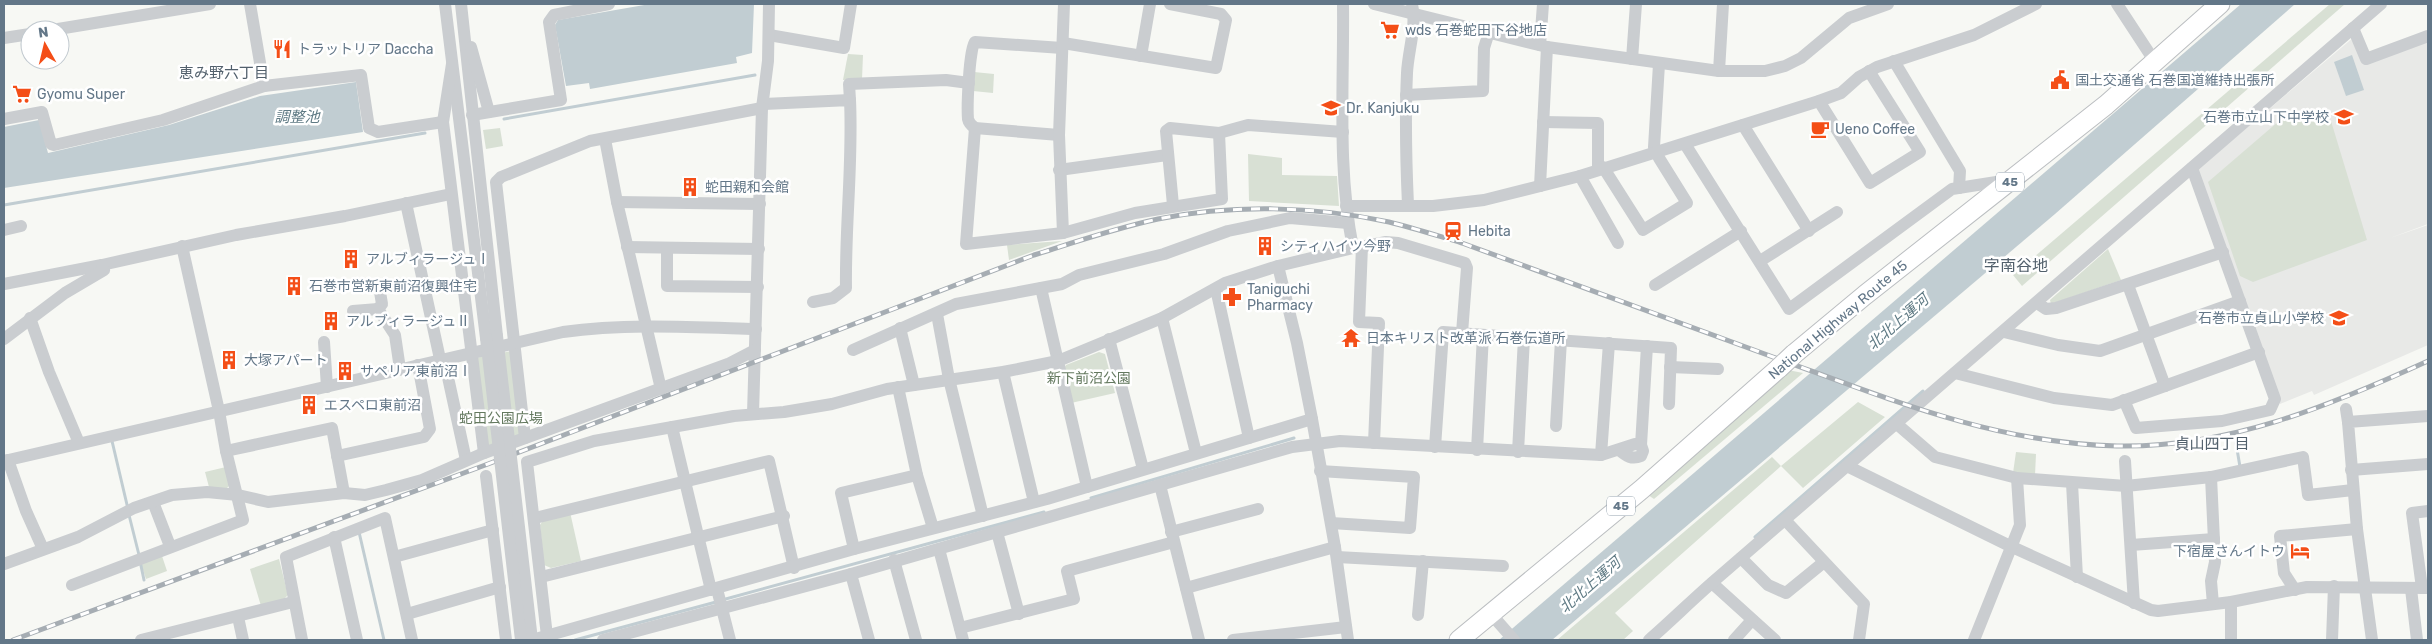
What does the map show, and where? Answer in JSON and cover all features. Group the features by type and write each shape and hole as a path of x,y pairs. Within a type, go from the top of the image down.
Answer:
{"highway":[{"name":"National Highway Route 45","path":"1459,640 1496,620 1794,354 2106,105 2220,4"}],"street":[{"path":"70,27 210,4"},
{"path":"250,4 264,86"},
{"path":"445,4 492,337 530,640 718,597 851,574 894,560 939,549 1292,447 1340,441 1477,450 1601,455 1635,444 1641,445 1647,346"},
{"path":"472,115 561,100 549,22 550,17 554,14 609,4"},
{"path":"753,414 763,106 769,35 769,4"},
{"path":"769,35 844,48 851,4"},
{"path":"1063,233 1059,135 1064,4"},
{"path":"1141,56 1150,4"},
{"path":"1059,135 975,128 971,125 968,119 969,83 971,47 975,42 1062,45 1216,68 1226,20 1221,14 1170,4"},
{"path":"1343,4 1343,132 1346,206 1348,223 1358,247 1359,322 1379,323 1374,443"},
{"path":"1374,4 1413,9 1544,46 1659,64 1719,71 1765,71 1785,66 1801,58 1849,18 1888,4"},
{"path":"1540,186 1543,122 1543,4"},
{"path":"1632,59 1636,4"},
{"path":"1719,71 1724,4"},
{"path":"1346,206 1454,204 1484,200 1580,176 1600,168 1656,153 1819,102 1841,93 1869,71 1974,35 2036,4"},
{"path":"2117,4 2155,62"},
{"path":"1653,638 1712,583 1898,425 1955,373 2380,4"},
{"path":"461,9 489,112"},
{"path":"461,9 521,640"},
{"path":"1408,205 1405,139 1406,95 1413,9"},
{"path":"2353,28 2366,59 2428,36"},
{"path":"1406,95 1483,91 1484,48 1489,32"},
{"path":"4,38 20,36"},
{"path":"1894,61 1960,170 1959,188"},
{"path":"452,64 443,122 484,453"},
{"path":"1543,122 1598,123 1600,168 1643,230 1687,203 1656,153 1659,64"},
{"path":"1819,102 1870,183 1920,152 1869,71"},
{"path":"4,119 42,112 52,144 54,145 163,120 264,86 361,75 369,128 378,132 443,122"},
{"path":"813,302 833,298 846,288 847,208 851,177 850,84 946,80 969,83"},
{"path":"525,438 496,182 501,177 542,159 590,141 763,106 850,100"},
{"path":"1743,125 1809,230"},
{"path":"1173,205 1166,131 1170,128 1219,133 1248,126 1343,132"},
{"path":"975,128 966,244 1063,233 1135,213 1173,205 1222,200 1219,133"},
{"path":"605,139 617,202 661,389"},
{"path":"1685,144 1789,309 1952,189 2012,180"},
{"path":"1059,170 1168,155"},
{"path":"2124,400 2136,428 2222,420 2270,410 2275,399 2192,168"},
{"path":"1580,176 1618,243"},
{"path":"4,284 102,265 182,246 451,194"},
{"path":"617,202 760,204"},
{"path":"406,203 466,460"},
{"path":"1760,261 1837,212"},
{"path":"853,350 956,304 1062,284 1079,275 1164,254 1228,231 1290,218 1348,223"},
{"path":"4,230 21,226"},
{"path":"1655,285 1741,231"},
{"path":"547,636 535,518 527,462 594,441 753,414 784,412 832,404 898,387 1003,372 1058,361 1162,318 1225,283 1278,266 1386,242 1398,243 1465,263 1467,268 1462,333"},
{"path":"72,584 243,520 226,451 219,411 182,246"},
{"path":"627,246 759,249"},
{"path":"667,248 668,286 758,287"},
{"path":"2037,303 2046,310 2056,308 2222,252"},
{"path":"4,339 30,318 104,270 102,265"},
{"path":"1278,266 1317,443 1320,471 1336,552 1348,640"},
{"path":"2128,285 2165,386"},
{"path":"353,311 378,309 382,304 379,286"},
{"path":"1041,288 1087,487"},
{"path":"1216,289 1249,438"},
{"path":"2004,332 2058,345 2100,351 2240,300"},
{"path":"378,309 395,335 400,369"},
{"path":"937,314 949,379 983,516"},
{"path":"30,318 49,372 79,443"},
{"path":"1162,318 1196,453"},
{"path":"43,549 6,461 442,359 596,327 647,326 756,329"},
{"path":"900,328 914,385"},
{"path":"1435,447 1443,332 1671,348 1669,404"},
{"path":"1477,450 1483,335"},
{"path":"1518,452 1524,338"},
{"path":"1109,340 1143,469"},
{"path":"1556,426 1561,340"},
{"path":"324,342 327,387"},
{"path":"1601,455 1609,344"},
{"path":"4,564 78,537 134,508 172,495 191,492 238,495 268,502 344,493 365,495 422,480 484,453 728,364 755,350"},
{"path":"1955,373 2054,398 2112,405 2259,352"},
{"path":"336,456 424,437 430,429 418,365"},
{"path":"1670,367 1718,369"},
{"path":"1003,372 1034,502"},
{"path":"898,387 917,475 933,528"},
{"path":"2372,640 2357,529 2347,416 2428,416"},
{"path":"603,640 794,568 854,549 1087,487 1312,419"},
{"path":"1898,425 1935,457 2017,478 2126,486 2210,478 2303,457 2308,495 2353,490"},
{"path":"672,427 697,536 718,597 730,640"},
{"path":"226,451 332,428 344,493"},
{"path":"535,518 684,480 769,461 784,516 794,568"},
{"path":"2125,461 2134,603"},
{"path":"2351,470 2428,464"},
{"path":"1849,467 2010,546 2134,603 2158,611 2230,602 2295,590 2334,586 2421,589"},
{"path":"1320,471 1414,477 1410,528 1331,523"},
{"path":"854,549 841,493 917,475"},
{"path":"486,476 506,640"},
{"path":"1974,640 2020,525 2017,478"},
{"path":"2210,478 2215,562 2211,581 2213,604"},
{"path":"2072,483 2077,577"},
{"path":"1160,485 1199,640"},
{"path":"153,502 170,546"},
{"path":"939,549 962,634 1019,614 1074,599 1067,571 1258,508"},
{"path":"2417,640 2421,589 2412,513 2428,511"},
{"path":"540,577 697,536 784,516"},
{"path":"302,640 293,602 286,557 385,518 412,640"},
{"path":"1786,521 1864,604 1858,640"},
{"path":"2295,590 2284,573 2280,536 2357,529"},
{"path":"394,557 493,530"},
{"path":"997,532 1019,614"},
{"path":"334,538 357,640"},
{"path":"2130,545 2214,539"},
{"path":"1186,588 1336,552 1423,561 1503,566"},
{"path":"1741,558 1768,585 1786,593 1824,562"},
{"path":"894,560 916,640"},
{"path":"1418,615 1423,561"},
{"path":"851,574 869,640"},
{"path":"1712,583 1775,640"},
{"path":"2332,640 2334,586"},
{"path":"406,614 500,587"},
{"path":"141,640 293,602"},
{"path":"2230,602 2231,640"},
{"path":"238,617 243,640"},
{"path":"1496,620 1514,640"},
{"path":"1734,640 1752,620"},
{"path":"1233,640 1346,627"}],"shaded area":[{"name":"石巻市立山下中学校","path":"2354,37 2363,63 2428,38 2428,224 2390,238 2428,225 2428,345 2314,395 2312,391 2280,404 2197,170"}],"green space":[{"path":"2330,4 2345,4 2022,286 2013,275"},
{"path":"848,54 863,55 862,79 843,80"},
{"path":"974,72 994,74 993,93 973,91"},
{"path":"2308,110 2331,121 2367,240 2253,282 2240,276 2208,182 2286,115"},
{"path":"500,128 503,146 486,149 483,130"},
{"path":"1248,154 1282,158 1282,175 1337,176 1339,206 1249,201"},
{"path":"1062,241 1009,260 1007,245"},
{"path":"2108,249 2121,280 2051,304 2050,300"},
{"name":"蛇田公園広場","path":"511,351 521,437 486,447 476,358"},
{"name":"新下前沼公園","path":"1099,352 1105,354 1115,393 1071,403 1063,370 1066,365"},
{"path":"1788,370 1803,373 1654,499 1645,493"},
{"path":"1858,402 1885,417 1803,488 1781,466"},
{"path":"2016,452 2036,454 2035,475 2013,473"},
{"path":"1772,457 1781,466 1615,613 1633,631 1623,640 1557,640"},
{"path":"226,467 230,485 226,489 209,487 205,472"},
{"path":"570,512 581,561 551,568 544,565 540,525 544,519"},
{"path":"162,556 167,571 146,579 141,564"},
{"path":"279,559 288,595 282,601 261,606 250,569"}],"water":[{"path":"650,4 754,4 752,53 736,57 737,63 590,89 589,83 566,86 555,25 558,20"},
{"name":"北北上運河","path":"2241,4 2295,4 2055,214 1552,640 1499,640"},
{"path":"2352,55 2364,90 2346,96 2334,62"},
{"name":"調整池","path":"356,82 363,132 4,188 4,127 39,120 48,153 169,125 260,96"}],"waterway":[{"path":"504,119 755,75"},
{"path":"4,205 425,133"},
{"path":"1755,537 1923,391"},
{"path":"1091,498 1294,438"},
{"path":"112,441 128,509"},
{"path":"2236,443 2240,467"},
{"path":"722,600 1044,512"},
{"path":"129,515 139,555"},
{"path":"359,532 384,640"},
{"path":"140,561 144,580"},
{"path":"575,640 716,602"}],"railway":[{"path":"13,640 488,464 1034,255 1127,227 1186,214 1245,209 1303,210 1361,217 1398,224 1462,243 1857,388 1941,416 2027,437 2071,443 2117,446 2158,445 2199,440 2239,432 2316,408 2428,361"}],"place":[{"name":"wds 石巻蛇田下谷地店","path":"1390,30"},
{"name":"トラットリア Daccha","path":"282,49"},
{"name":"国土交通省 石巻国道維持出張所","path":"2060,80"},
{"name":"Gyomu Super","path":"22,94"},
{"name":"Dr. Kanjuku","path":"1331,108"},
{"name":"石巻市立山下中学校","path":"2344,117"},
{"name":"Ueno Coffee","path":"1820,129"},
{"name":"蛇田親和会館","path":"690,187"},
{"name":"Hebita","path":"1453,231"},
{"name":"シティハイツ今野","path":"1265,246"},
{"name":"アルブィラージュⅠ","path":"351,259"},
{"name":"石巻市営新東前沼復興住宅","path":"294,286"},
{"name":"Taniguchi Pharmacy","path":"1232,297"},
{"name":"石巻市立貞山小学校","path":"2339,318"},
{"name":"アルブィラージュⅡ","path":"331,321"},
{"name":"日本キリスト改革派 石巻伝道所","path":"1351,338"},
{"name":"大塚アパート","path":"229,360"},
{"name":"サペリア東前沼Ⅰ","path":"345,371"},
{"name":"エスペロ東前沼","path":"309,405"},
{"name":"下宿屋さんイトウ","path":"2300,551"}],"district":[{"name":"恵み野六丁目","path":"224,73"},
{"name":"字南谷地","path":"2016,265"},
{"name":"貞山四丁目","path":"2212,444"}]}
